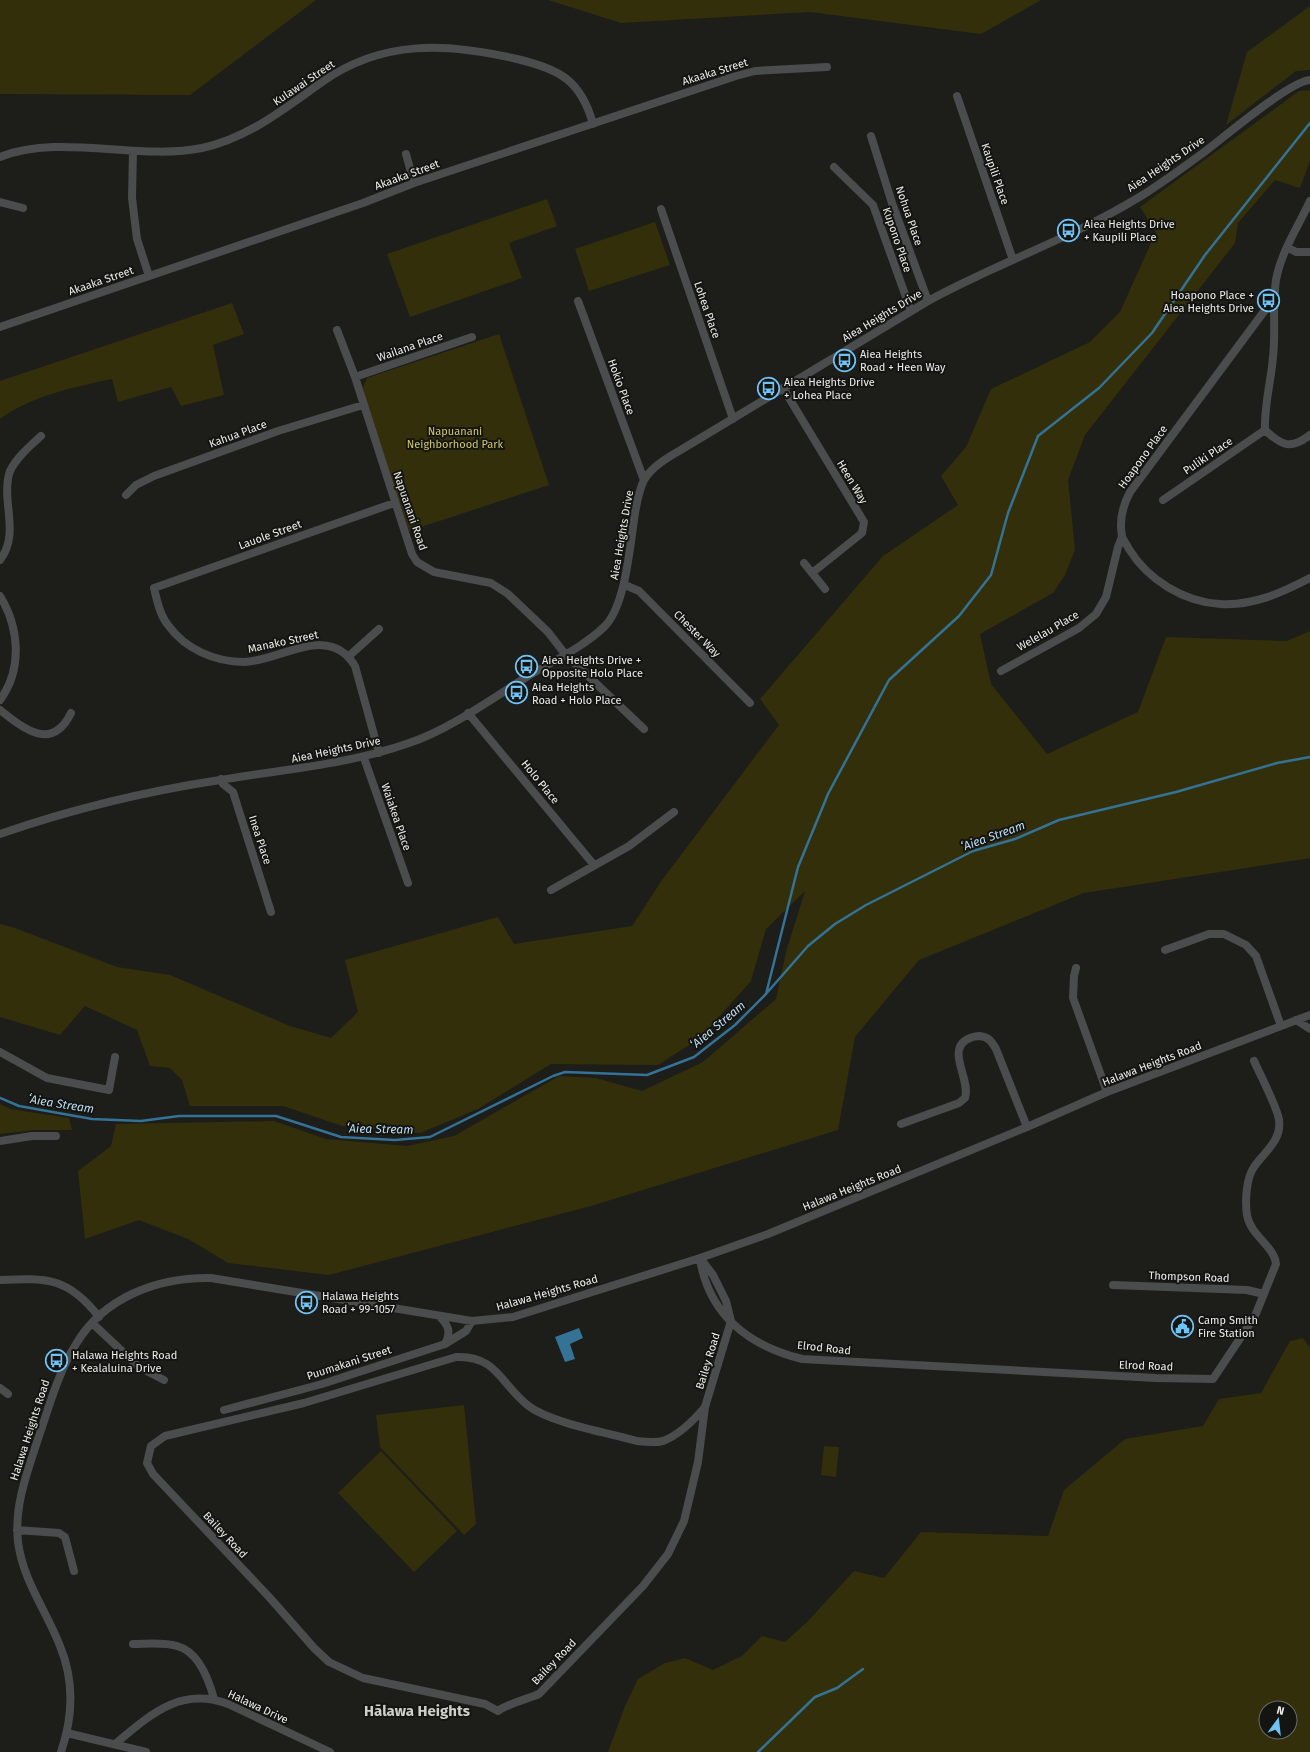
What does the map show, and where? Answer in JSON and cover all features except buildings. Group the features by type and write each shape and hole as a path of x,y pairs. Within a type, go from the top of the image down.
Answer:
{"street":[{"name":"Kulawai Street","path":"0,157 28,150 51,147 133,151 202,148 230,139 270,120 323,81 351,65 397,51 431,47 460,48 491,53 552,69 570,81 585,98 594,124"},
{"name":"Akaaka Street","path":"0,327 363,203 414,183 736,76 755,71 827,67"},
{"name":"Aiea Heights Drive","path":"0,834 23,826 154,792 221,779 306,769 364,758 428,736 468,713 566,654 605,626 615,612 625,585 638,498 644,480 654,468 928,301 1058,239 1140,197 1219,141 1292,86 1310,80"},
{"name":"Kaupili Place","path":"957,96 1013,260"},
{"name":"Nohua Place","path":"871,136 892,203 928,301"},
{"path":"133,151 132,198 137,239 149,276"},
{"path":"406,154 414,183"},
{"name":"Kupono Place","path":"834,167 873,205 911,311"},
{"path":"0,202 23,208"},
{"path":"1310,202 1281,261 1274,298 1274,351 1265,418 1265,430 1278,443 1291,445 1301,442 1310,435"},
{"name":"Lohea Place","path":"661,209 733,419"},
{"path":"1287,247 1296,252 1310,252"},
{"name":"Hoapono Place","path":"1122,537 1121,524 1124,505 1130,492 1274,298"},
{"name":"Hokio Place","path":"578,301 644,480"},
{"name":"Napuanani Road","path":"337,330 355,377 391,488 394,503 412,554 417,562 434,572 491,583 508,594 548,632 566,654 644,729"},
{"name":"Wailana Place","path":"355,377 472,337"},
{"name":"Heen Way","path":"783,388 864,522 862,533 812,574"},
{"name":"Kahua Place","path":"126,495 136,485 154,476 278,431 363,405"},
{"name":"Puliki Place","path":"1163,500 1265,430"},
{"path":"0,560 5,554 10,539 5,494 6,482 10,470 18,459 41,436"},
{"name":"Lauole Street","path":"154,588 394,503"},
{"path":"1122,537 1134,557 1155,579 1177,592 1199,601 1220,604 1241,604 1261,600 1277,595 1310,578"},
{"name":"Welelau Place","path":"1001,671 1079,628 1096,614 1106,597 1118,547 1122,537"},
{"path":"804,563 825,589"},
{"name":"Chester Way","path":"625,585 639,591 750,703"},
{"name":"Manako Street","path":"154,588 159,606 167,625 182,641 204,655 225,660 245,662 306,646 324,644 338,648 349,656"},
{"path":"0,596 7,607 13,624 16,643 15,662 10,680 0,700"},
{"path":"379,629 349,656 355,666 379,753"},
{"path":"0,710 24,729 40,735 56,732 62,728 71,713"},
{"name":"Holo Place","path":"468,713 594,865"},
{"name":"Waiakea Place","path":"364,758 408,883"},
{"name":"Inea Place","path":"221,779 222,784 233,792 271,912"},
{"path":"550,890 629,846 674,812"},
{"path":"1165,950 1209,934 1224,934 1246,945 1256,956 1281,1026"},
{"path":"1076,968 1073,998 1107,1092"},
{"name":"Halawa Heights Road","path":"61,1752 67,1733 70,1712 70,1686 67,1666 60,1645 25,1574 17,1530 18,1510 24,1484 57,1382 76,1342 92,1323 112,1305 142,1288 172,1280 191,1278 230,1281 472,1321 513,1317 700,1258 768,1234 1027,1127 1107,1092 1310,1015"},
{"path":"1296,1020 1310,1029"},
{"path":"901,1124 959,1103 965,1098 967,1085 958,1057 958,1050 963,1042 972,1036 982,1036 991,1040 996,1049 1027,1127"},
{"path":"0,1052 47,1078 109,1090 115,1057"},
{"name":"Elrod Road","path":"731,1321 744,1333 763,1346 779,1353 802,1359 1156,1378 1213,1379 1255,1316 1276,1264 1276,1260 1249,1223 1246,1207 1248,1189 1253,1168 1278,1137 1280,1120 1254,1061"},
{"path":"0,1141 32,1136 56,1136"},
{"name":"Bailey Road","path":"700,1258 713,1275 726,1301 731,1321 705,1407 698,1462 689,1505 684,1520 668,1554 643,1586 539,1694 522,1702 508,1705 498,1711 486,1704 363,1678 329,1662 314,1648 270,1598 149,1469 147,1457 151,1446 165,1436 304,1403 456,1357 470,1356 483,1361 494,1368 522,1400 546,1416 637,1441 650,1442 663,1440 693,1420 705,1407"},
{"path":"0,1280 36,1278 62,1284 77,1293 99,1317"},
{"name":"Thompson Road","path":"1113,1285 1247,1290 1264,1294"},
{"path":"440,1316 447,1324 450,1331 445,1344"},
{"name":"Puumakani Street","path":"224,1410 322,1384 445,1344 466,1331 472,1321"},
{"path":"92,1323 139,1367 164,1380"},
{"path":"0,1388 8,1394"},
{"path":"17,1530 59,1533 65,1536 74,1571"},
{"path":"133,1644 172,1645 188,1652 207,1675 214,1699"},
{"name":"Halawa Drive","path":"115,1744 161,1708 187,1699 200,1698 214,1699 330,1752"},
{"path":"67,1733 146,1752"}],"green space":[{"path":"0,0 316,0 190,95 0,94"},
{"path":"548,0 1041,0 981,34 810,12 621,23"},
{"path":"1310,6 1310,70 1296,71 1226,125 1247,52"},
{"path":"1310,90 1310,161 1300,188 1275,180 1238,223 1235,243 1085,435 1068,480 1075,550 1065,575 1053,593 980,634 991,684 1047,754 1138,712 1166,637 1287,641 1310,631 1310,858 1084,893 919,960 855,1037 838,1130 591,1206 329,1275 228,1263 188,1239 139,1220 85,1239 78,1171 111,1146 116,1124 274,1121 326,1139 407,1146 454,1136 559,1076 596,1078 642,1091 703,1062 776,999 786,952 805,891 766,929 751,981 700,1038 658,1065 551,1064 478,1109 420,1133 342,1126 283,1106 190,1106 182,1080 170,1068 150,1066 137,1030 85,1006 60,1035 0,1017 0,924 15,928 117,967 170,975 290,1026 331,1038 358,1012 345,960 498,917 514,944 632,926 662,880 779,725 760,699 883,556 958,505 941,476 966,447 991,389 1090,342 1120,312 1156,232 1140,207 1299,91"},
{"path":"547,199 557,226 509,243 522,278 410,317 387,254"},
{"path":"655,222 670,265 589,291 575,249"},
{"path":"232,303 244,334 213,345 224,395 181,406 171,387 118,402 112,379 83,385 39,398 12,411 0,419 0,381"},
{"name":"Napuanani Neighborhood Park","path":"499,334 549,485 409,531 362,390 367,378"},
{"path":"0,1104 10,1109 69,1118 72,1130 34,1130 0,1134"},
{"path":"1303,1338 1310,1348 1310,1752 608,1752 625,1706 638,1679 665,1663 685,1658 713,1670 742,1656 762,1636 785,1642 807,1622 854,1571 884,1578 921,1532 1048,1536 1064,1490 1125,1439 1203,1426 1219,1399 1261,1393 1290,1341"},
{"path":"464,1405 476,1524 464,1535 380,1447 376,1415"},
{"path":"824,1446 839,1447 836,1477 821,1475"},
{"path":"381,1451 457,1531 414,1572 338,1493"}],"water":[{"path":"579,1328 583,1338 570,1344 575,1359 565,1362 555,1337"}],"waterway":[{"path":"766,994 798,867 828,794 889,680 959,616 991,575 1008,513 1038,436 1099,388 1152,333 1205,255 1310,123"},
{"name":"ʻAiea Stream","path":"0,1098 19,1106 92,1119 141,1121 179,1116 276,1116 341,1137 395,1140 430,1137 553,1076 565,1072 647,1075 694,1057 735,1025 765,995 808,946 835,924 866,905 973,851 1015,839 1059,820 1176,792 1277,763 1310,757"},
{"path":"758,1752 815,1697 837,1688 863,1669"}],"place":[{"name":"Aiea Heights Drive + Kaupili Place","path":"1068,230"},
{"name":"Hoapono Place + Aiea Heights Drive","path":"1269,301"},
{"name":"Aiea Heights Road + Heen Way","path":"844,360"},
{"name":"Aiea Heights Drive + Lohea Place","path":"768,388"},
{"name":"Aiea Heights Drive + Opposite Holo Place","path":"526,666"},
{"name":"Aiea Heights Road + Holo Place","path":"516,693"},
{"name":"Halawa Heights Road + 99-1057","path":"306,1302"},
{"name":"Camp Smith Fire Station","path":"1182,1326"},
{"name":"Halawa Heights Road + Kealaluina Drive","path":"57,1361"}],"district":[{"name":"Hālawa Heights","path":"417,1711"}]}
